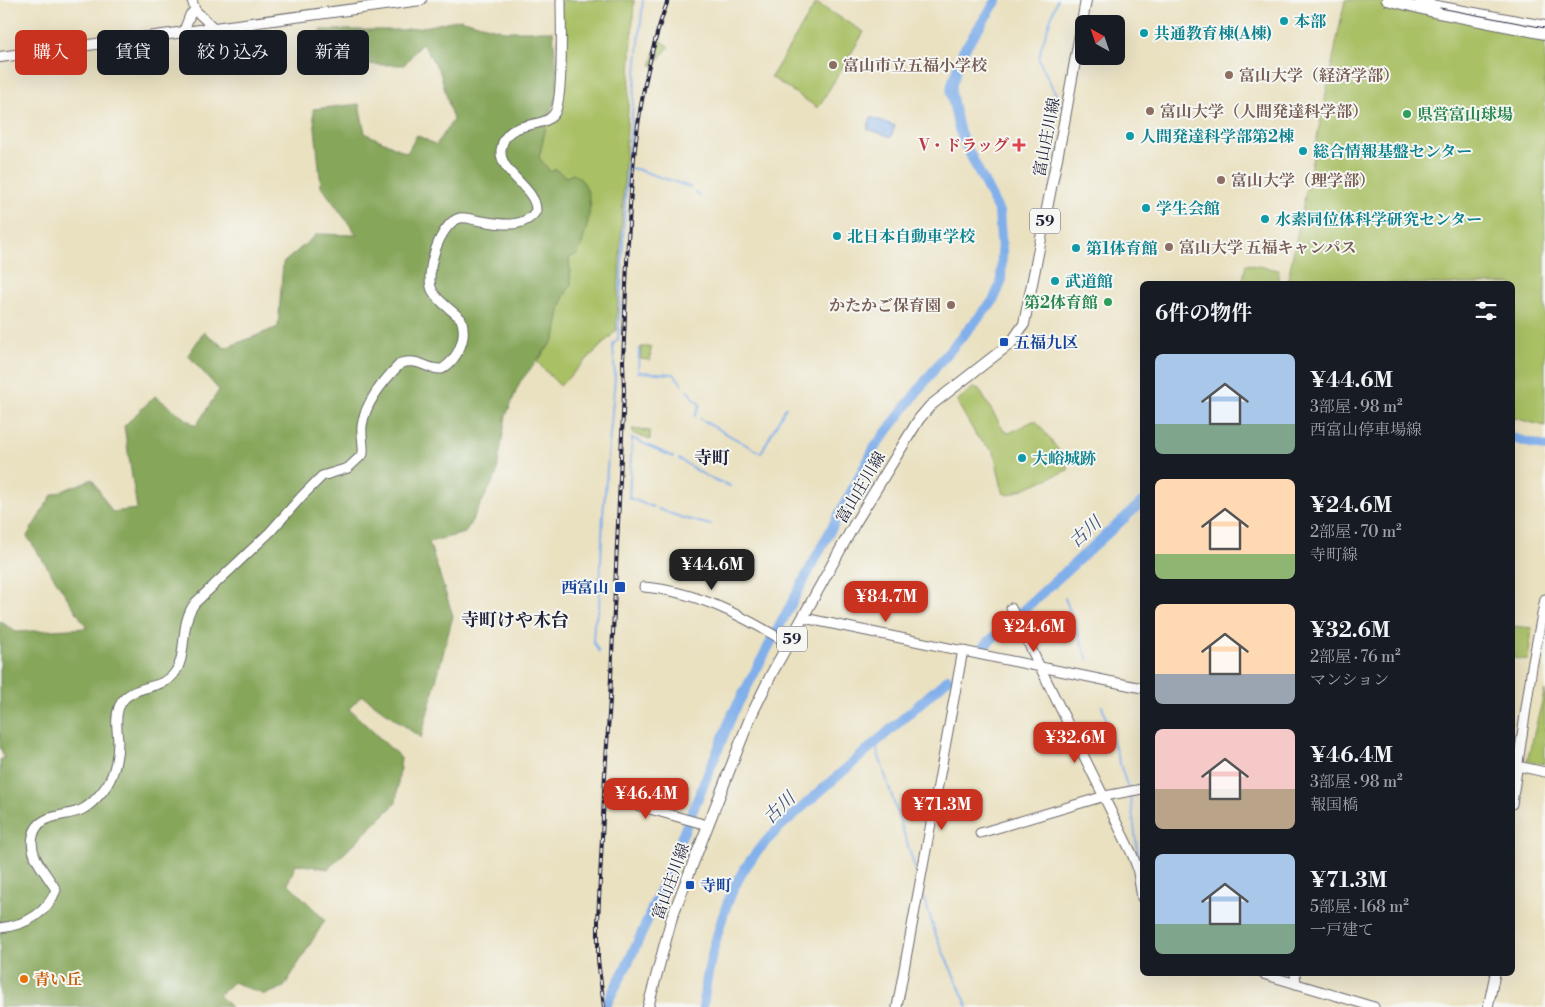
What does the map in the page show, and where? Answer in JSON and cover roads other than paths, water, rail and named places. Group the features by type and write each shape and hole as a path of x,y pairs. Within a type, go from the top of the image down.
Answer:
{"main road":[{"path":"202,30 422,0"},
{"name":"富山庄川線","path":"648,1007 672,917 702,824 772,673 884,474 924,412 1000,354 1011,343 1024,324 1064,123 1086,0"},
{"path":"1387,0 1426,10 1545,34"},
{"path":"1402,0 1545,26"},
{"path":"0,56 179,34"}],"street":[{"path":"192,0 195,10 214,28"},
{"path":"0,928 29,921 46,908 53,899 56,890 34,856 32,837 35,830 48,818 84,809 108,784 117,754 117,713 120,705 128,695 138,690 161,684 173,676 181,659 185,625 189,611 270,532 322,476 348,468 358,460 363,454 362,426 368,405 391,373 401,363 417,362 436,370 442,369 455,357 461,345 463,324 432,291 430,283 431,264 436,248 453,222 460,218 498,224 518,224 530,218 536,211 537,207 532,198 501,157 501,148 505,139 516,128 550,118 555,113 560,83 561,0"},
{"path":"184,30 190,15 195,10"},
{"path":"644,587 663,588 712,603 790,644"},
{"path":"1545,599 1515,766 1545,772"},
{"path":"1012,608 1105,796 1137,867 1140,886"},
{"path":"804,618 1140,688"},
{"path":"897,1007 963,650"},
{"path":"980,833 1105,796 1140,789"},
{"path":"614,798 702,824"},
{"path":"1270,976 1374,1007"},
{"path":"1295,976 1296,984"},
{"path":"1488,1007 1495,976"}],"water":[{"path":"871,117 895,126 891,137 867,129"}],"waterway":[{"path":"599,652 593,641 594,624 599,608 603,515 615,378 613,344 618,339 627,168 643,0"},
{"path":"605,1007 645,926 733,713 875,447 940,362 993,301 1001,283 1002,251 999,212 965,144 959,129 951,93 952,84 963,51 997,0"},
{"path":"1057,0 1041,48 1039,60 1062,107"},
{"path":"627,168 636,169 690,187"},
{"path":"695,192 699,196"},
{"path":"639,349 638,372 674,374 682,384"},
{"path":"687,390 700,405 695,416"},
{"path":"700,419 761,453 786,407"},
{"path":"653,507 629,498 632,438 673,457"},
{"name":"古川","path":"1515,439 1545,447"},
{"path":"679,459 706,476 730,486"},
{"name":"古川","path":"984,646 1140,504"},
{"path":"658,509 711,525"},
{"name":"古川","path":"1052,583 1056,588"},
{"path":"1065,598 1088,660"},
{"name":"古川","path":"703,1007 711,960 725,909 741,874 752,859 782,825 948,679"},
{"path":"1102,706 1128,789"},
{"path":"875,744 918,877"},
{"path":"1130,794 1140,862"},
{"path":"922,891 936,936 968,1007"}],"tram line":[{"path":"1440,8 1545,28"}],"railway":[{"path":"604,1007 598,960 598,921 624,391 623,361 629,224 632,178 644,88 654,44 668,0"}],"place":[{"name":"本部","path":"1284,21"},
{"name":"共通教育棟(A棟)","path":"1144,33"},
{"name":"富山市立五福小学校","path":"833,65"},
{"name":"富山大学（経済学部）","path":"1229,75"},
{"name":"富山大学（人間発達科学部）","path":"1150,111"},
{"name":"県営富山球場","path":"1407,114"},
{"name":"人間発達科学部第2棟","path":"1130,136"},
{"name":"V・ドラッグ","path":"1019,145"},
{"name":"総合情報基盤センター","path":"1303,151"},
{"name":"富山大学（理学部）","path":"1221,180"},
{"name":"学生会館","path":"1146,208"},
{"name":"水素同位体科学研究センター","path":"1265,219"},
{"name":"北日本自動車学校","path":"837,236"},
{"name":"富山大学 五福キャンパス","path":"1169,247"},
{"name":"第1体育館","path":"1076,248"},
{"name":"武道館","path":"1055,281"},
{"name":"第2体育館","path":"1108,302"},
{"name":"かたかご保育園","path":"951,305"},
{"name":"五福九区","path":"1004,342"},
{"name":"大峪城跡","path":"1022,458"},
{"name":"西富山","path":"620,587"},
{"name":"寺町","path":"690,885"},
{"name":"青い丘","path":"24,979"}],"district":[{"name":"寺町","path":"712,458"},
{"name":"寺町けや木台","path":"515,620"}]}
